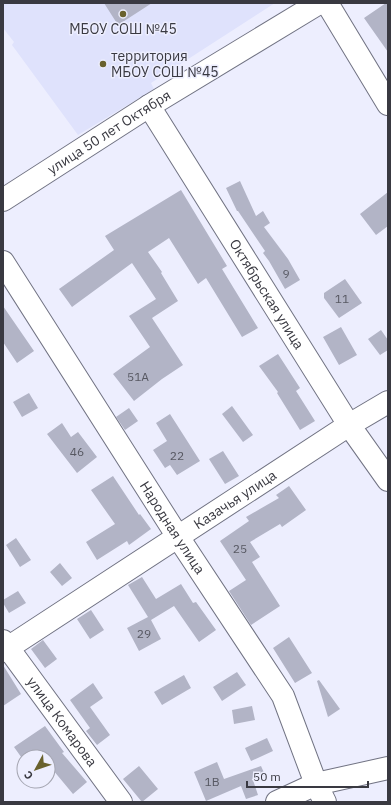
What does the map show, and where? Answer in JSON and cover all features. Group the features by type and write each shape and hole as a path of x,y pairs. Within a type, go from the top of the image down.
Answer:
{"street":[{"name":"улица 50 лет Октября","path":"3,200 149,106 319,3"},
{"path":"326,3 388,104"},
{"name":"Октябрьская улица","path":"149,106 349,425 388,480"},
{"name":"Народная улица","path":"3,262 178,538 283,696 321,793"},
{"name":"Казачья улица","path":"4,647 178,538 349,425 388,402"},
{"name":"улица Комарова","path":"4,647 121,802"},
{"path":"278,802 321,793 388,768"}],"shaded area":[{"name":"территория МБОУ СОШ №45","path":"3,3 275,3 151,83 154,89 78,135 12,45 14,42 3,28"}],"building":[{"name":"МБОУ СОШ №45","path":"104,3 152,3 118,25"},
{"path":"388,3 388,52 364,18"},
{"path":"240,181 256,216 263,211 270,223 264,227 288,259 300,280 285,289 263,253 265,251 237,211 226,188"},
{"path":"181,190 227,266 222,269 258,328 242,337 206,278 198,284 169,238 148,252 162,272 161,273 178,301 152,318 183,365 134,401 113,374 150,347 129,316 156,299 132,263 72,307 59,289 114,250 105,236"},
{"path":"388,192 388,226 376,235 360,214"},
{"path":"345,279 362,303 339,318 324,298 324,293"},
{"path":"3,306 34,351 17,363 3,342"},
{"path":"341,327 357,355 339,365 323,337"},
{"path":"381,330 388,340 388,350 380,355 368,339"},
{"path":"278,354 300,388 296,391 315,421 300,430 277,393 278,392 259,366"},
{"path":"29,393 38,408 22,417 13,402"},
{"path":"232,406 253,435 243,442 222,414"},
{"path":"129,408 138,421 125,430 116,417"},
{"path":"170,414 200,461 177,475 170,465 165,468 153,450 167,441 156,423"},
{"path":"62,423 71,437 78,432 97,457 77,473 47,434"},
{"path":"223,451 239,476 225,484 209,459"},
{"path":"113,476 139,515 140,514 151,529 129,545 127,541 97,560 86,542 115,524 91,490"},
{"path":"289,486 306,510 282,527 280,524 250,542 260,557 252,562 280,606 251,625 229,591 246,580 220,541 249,521 246,517 279,498 276,495"},
{"path":"16,538 31,560 20,567 6,545"},
{"path":"60,563 72,578 62,586 50,572"},
{"path":"142,577 156,599 181,584 193,603 196,602 216,630 199,642 174,606 151,620 161,639 139,651 127,628 148,617 128,585"},
{"path":"18,591 26,603 9,613 3,603 3,600"},
{"path":"91,610 104,630 90,639 77,619"},
{"path":"289,637 312,673 295,683 273,648"},
{"path":"43,640 57,659 45,668 31,649"},
{"path":"3,665 21,694 3,706"},
{"path":"237,672 246,685 222,701 213,687"},
{"path":"184,675 191,688 162,705 154,692"},
{"path":"319,680 340,709 328,717 317,681"},
{"path":"93,683 103,698 90,707 110,735 97,745 86,731 90,728 70,700"},
{"path":"252,706 255,720 234,724 232,710"},
{"path":"45,726 64,752 62,753 87,782 73,794 56,774 56,749 16,750 14,747"},
{"path":"267,738 273,751 251,761 245,748"},
{"path":"217,762 224,779 261,766 265,775 253,780 258,795 246,799 241,786 206,801 194,772"},
{"path":"139,766 158,789 142,802 123,779"}],"place":[{"name":"МБОУ СОШ №45","path":"123,14"},
{"name":"территория МБОУ СОШ №45","path":"103,64"}]}
